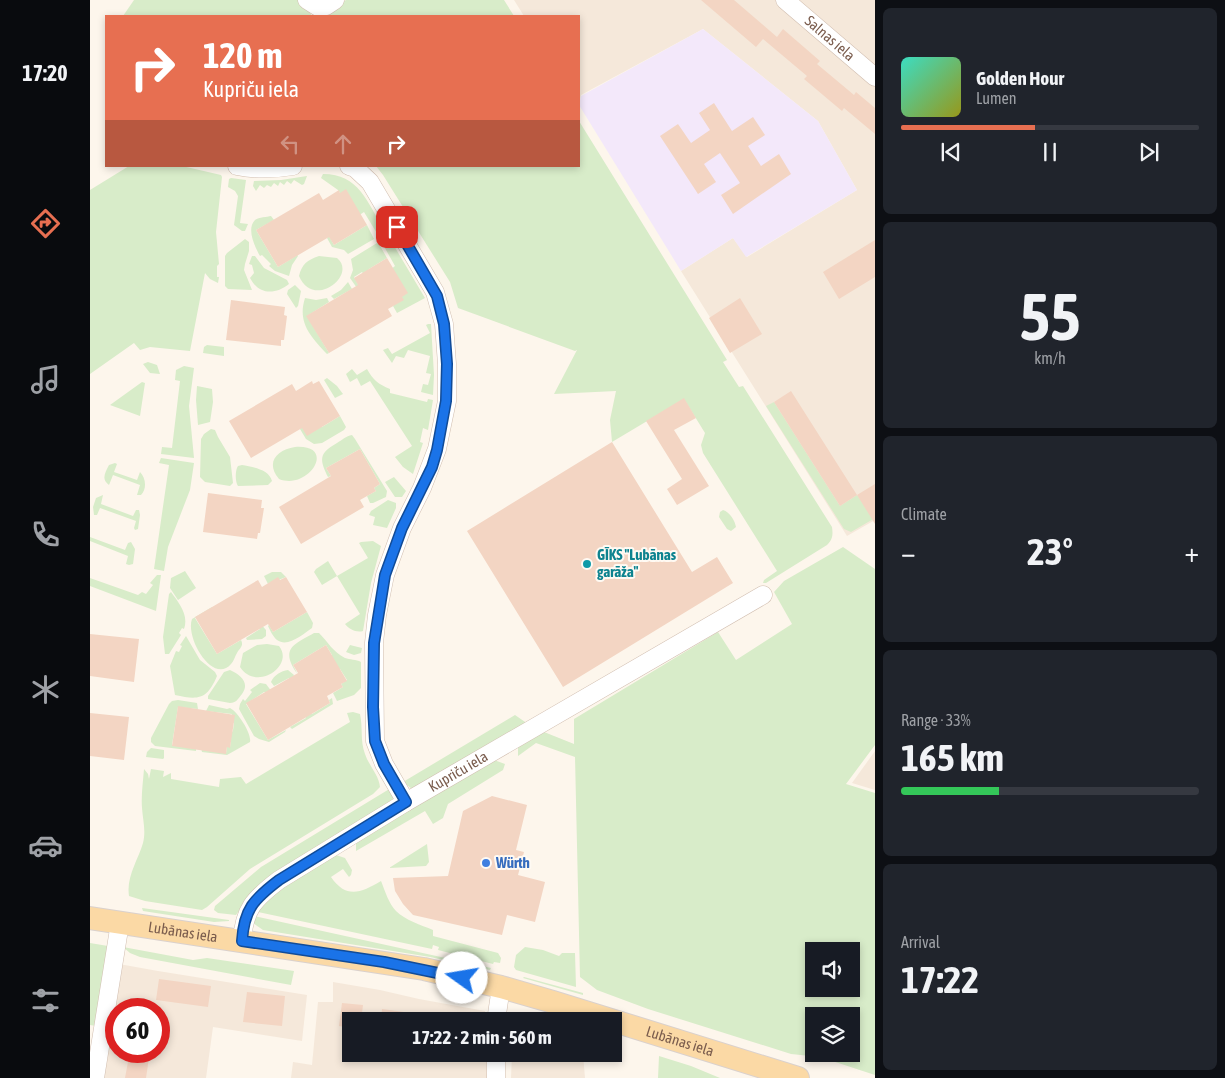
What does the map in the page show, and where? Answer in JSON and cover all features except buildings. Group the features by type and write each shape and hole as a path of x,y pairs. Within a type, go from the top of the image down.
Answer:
{"main road":[{"name":"Lubānas iela","path":"90,918 424,969 501,987 798,1078"}],"street":[{"path":"307,0 318,7 326,6 335,0"},
{"name":"Salnas iela","path":"785,0 875,77"},
{"path":"244,167 286,167"},
{"path":"352,167 370,182 435,292 446,338 446,401 439,440 432,467 402,528 385,575 374,643 373,707 375,741 384,764 406,802"},
{"name":"Kupriču iela","path":"242,941 245,916 264,891 279,880 406,802 763,596"},
{"path":"95,1078 120,923"},
{"path":"497,1012 501,987"},
{"path":"496,1062 496,1078"}],"shaded area":[{"path":"514,0 875,0 875,520 847,536 681,271 733,238 747,257 857,190 818,121 703,29 581,95 580,100 580,15 523,15"},
{"path":"703,29 818,121 857,190 746,257 733,238 681,271 580,107 581,96"},
{"path":"875,751 875,790 852,783"},
{"path":"119,964 307,995 302,1041 213,1027 206,1078 104,1078 106,1063 170,1063 170,998 115,998"},
{"path":"333,982 485,1011 342,1012 342,1062 486,1062 487,1078 291,1078 293,1062 312,1065 318,1002 333,1002"},
{"path":"512,1062 584,1062 585,1078 511,1078"}],"green space":[{"path":"134,0 301,0 311,15 124,15"},
{"path":"346,0 504,0 513,15 323,15"},
{"path":"580,123 727,360 723,362 739,387 743,386 832,527 832,536 827,545 766,583 763,583 764,580 777,571 703,453 701,445 705,433 684,399 612,442 610,420 616,391 554,394 577,350 575,351 458,308 450,282 377,167 580,167"},
{"path":"127,167 186,167 221,175 216,232 219,264 217,266 218,283 210,279 205,273 190,351 150,347 140,350 134,343 90,374 90,190"},
{"path":"323,174 335,175 354,184 366,199 383,228 382,234 378,235 364,212 358,216 338,190 321,178"},
{"path":"307,176 302,185 294,180 291,184 287,181 284,185 280,182 278,186 274,183 271,187 267,185 264,188 260,185 256,191 253,186 254,181 281,180"},
{"path":"229,179 246,180 240,223 248,224 245,231 234,225 238,196 235,191 228,187"},
{"path":"271,216 274,220 256,230 278,267 296,256 296,253 298,256 292,265 289,276 275,271 269,266 271,264 262,255 260,256 252,238 251,228 255,220"},
{"path":"367,225 374,239 348,254 344,250 332,247 327,238 329,236 334,245"},
{"path":"386,238 390,239 425,298 397,313 393,306 402,297 390,270 395,266 381,241"},
{"path":"245,239 249,242 249,251 244,270 252,290 228,289 225,286 225,256"},
{"path":"377,243 387,258 369,269 364,275 362,272 354,277 361,290 359,291 350,278 353,270 351,259"},
{"path":"252,256 255,256 264,268 287,280 289,284 284,288 268,292 258,288 250,278 254,273 252,265 249,264"},
{"path":"319,256 337,258 342,265 342,273 331,286 323,290 314,290 306,286 299,276 306,263"},
{"path":"348,282 352,289 334,299 331,296 341,290"},
{"path":"295,285 301,291 296,308 287,294 288,290"},
{"path":"305,298 316,300 327,298 329,302 307,316 329,353 327,354 316,342 304,322 303,307"},
{"path":"431,324 434,375 433,395 421,392 423,384 428,385 431,374 426,373 430,356 408,350 404,358 396,356 392,363 383,350 388,348 392,354 430,333 426,325"},
{"path":"207,345 224,347 224,356 203,353 204,347"},
{"path":"148,362 157,365 160,374 150,373 143,364"},
{"path":"184,366 194,368 189,406 194,458 161,454 162,447 172,448 180,381 175,380 176,370"},
{"path":"352,369 357,375 367,369 376,381 390,389 390,393 427,402 428,399 433,400 428,430 423,428 420,442 423,443 413,474 403,467 395,457 412,446 370,381 361,386 357,378 350,382 346,374"},
{"path":"327,378 343,394 335,398 324,380"},
{"path":"142,382 145,383 140,416 110,405"},
{"path":"197,386 212,389 213,402 210,422 198,425 196,400"},
{"path":"774,402 840,506 857,495 875,518 851,532 844,529 766,406"},
{"path":"340,416 346,427 344,430 322,443 314,444 306,439 300,429 302,427 322,427"},
{"path":"211,429 215,430 230,457 233,483 230,486 205,482 200,477 201,439"},
{"path":"352,435 387,491 386,497 373,503 370,503 367,496 376,491 374,488 380,484 360,449 326,468 331,476 328,477 323,466 322,457 324,453 344,438"},
{"path":"295,447 308,448 315,452 317,459 314,466 309,473 300,479 290,481 279,479 273,467 275,458 283,451"},
{"path":"161,458 194,463 190,490 168,547 164,571 154,569 169,465 159,463"},
{"path":"117,464 114,472 137,480 140,472 142,474 145,480 145,487 141,495 137,495 140,485 113,475 109,485 107,483 104,478 106,471 109,465"},
{"path":"242,465 264,471 272,481 268,485 238,486 236,470 238,466"},
{"path":"394,477 406,491 402,497 395,497 385,482"},
{"path":"103,495 101,504 133,516 136,510 139,510 138,529 135,530 134,528 136,521 100,508 97,515 94,515 93,507 96,498"},
{"path":"388,500 396,503 396,508 387,528 373,525 375,517 369,515 371,511"},
{"path":"723,510 735,522 736,527 731,531 727,529 719,517 720,512"},
{"path":"90,537 125,550 128,543 131,542 135,549 133,564 126,564 128,556 90,541"},
{"path":"373,541 381,546 371,583 363,631 353,630 345,624 360,614 337,576 368,558 359,543"},
{"path":"843,547 875,569 875,745 846,784 875,793 875,1075 835,1062 860,1062 860,1007 805,1007 805,1055 791,1054 648,1009 597,990 580,977 575,757 536,743 518,756 518,747 544,732 574,744 574,719 718,632 736,660 792,624 774,592 784,581"},
{"path":"328,561 337,576 322,585 314,572"},
{"path":"185,571 196,588 178,600 170,588 171,578"},
{"path":"272,572 281,572 286,577 268,584 264,576"},
{"path":"157,575 161,575 156,611 90,586 90,578 138,595 142,592 146,594 153,585 150,583"},
{"path":"171,592 182,609 185,624 184,629 182,628 179,633 181,635 169,654 165,654 163,637 169,594"},
{"path":"212,607 195,618 217,654 241,640 242,642 232,663 224,669 216,668 209,664 202,656 193,637 191,627 192,619"},
{"path":"307,612 313,623 312,628 291,641 281,642 277,640 268,626 273,632"},
{"path":"260,623 266,630 266,636 262,639 247,640 246,638 260,629 257,625"},
{"path":"314,633 319,633 341,656 361,662 361,688 354,695 337,701 333,693 343,687 341,684 347,680 340,669 337,671 329,657 332,655 326,645 293,665 296,672 291,664 290,652 296,644"},
{"path":"186,636 200,660 215,672 217,676 209,690 196,698 175,695 170,666 176,651 179,652 182,646 180,645"},
{"path":"257,645 279,646 283,654 278,668 264,677 255,677 247,674 240,667 243,653"},
{"path":"350,645 362,648 361,653 354,655 346,652"},
{"path":"230,670 238,674 245,683 242,694 232,703 208,699 208,696 224,672"},
{"path":"288,670 294,675 291,682 289,678 274,686 271,682 274,677 280,672"},
{"path":"260,683 266,684 272,692 264,692 246,704 268,740 286,730 269,742 254,736 239,709 243,699 245,701 252,692 250,690"},
{"path":"332,698 333,704 292,729 290,727 306,718 302,711 312,714 330,703 329,700"},
{"path":"172,701 197,703 198,709 178,707 172,745 196,749 196,751 155,746 151,742 151,738 169,704"},
{"path":"209,705 233,710 247,729 250,742 227,755 202,752 201,748 226,753 227,747 230,747 231,740 229,739 233,730 232,714 206,711"},
{"path":"347,713 360,714 363,749 376,774 380,787 373,794 250,869 202,910 145,901 129,896 129,882 144,839 142,799 144,769 149,779 151,769 164,771 163,777 171,773 171,779 219,787 220,779 241,777 246,784 350,722"},
{"path":"515,715 528,724 412,789 403,782"},
{"path":"151,748 164,750 164,758 146,757 147,752"},
{"path":"494,760 505,764 503,770 448,804 443,818 433,824 425,811 356,851 358,839"},
{"path":"391,788 394,795 392,801 254,890 236,915 218,913 214,910 215,906 261,867"},
{"path":"427,844 429,862 426,866 389,868"},
{"path":"333,854 345,858 352,870 349,877 343,869 331,877 342,889 354,892 360,891 381,881 391,905 404,917 433,930 433,936 498,953 501,958 500,963 494,962 493,964 438,950 439,947 433,945 432,949 258,912 262,903 279,886 301,871"},
{"path":"142,908 229,921 214,922 143,911"},
{"path":"254,916 491,968 490,970 430,957 263,930 253,923"},
{"path":"90,943 108,946 96,1026 90,1025"},
{"path":"123,947 193,960 207,958 294,971 291,985 140,957 130,953"},
{"path":"525,947 543,950 559,956 562,953 575,953 576,987 516,970 514,967 516,955"},
{"path":"523,978 583,993 583,995"},
{"path":"659,1056 691,1066 720,1078 658,1078"}],"place":[{"name":"GĪKS \"Lubānas garāža\"","path":"587,564"},
{"name":"Würth","path":"486,863"}],"route":[{"path":"397,227 437,296 444,324 447,364 446,401 437,450 432,467 402,528 385,575 377,615 374,643 373,707 375,741 384,764 406,802 264,891 252,904 245,916 242,941 384,962 462,978"}]}
